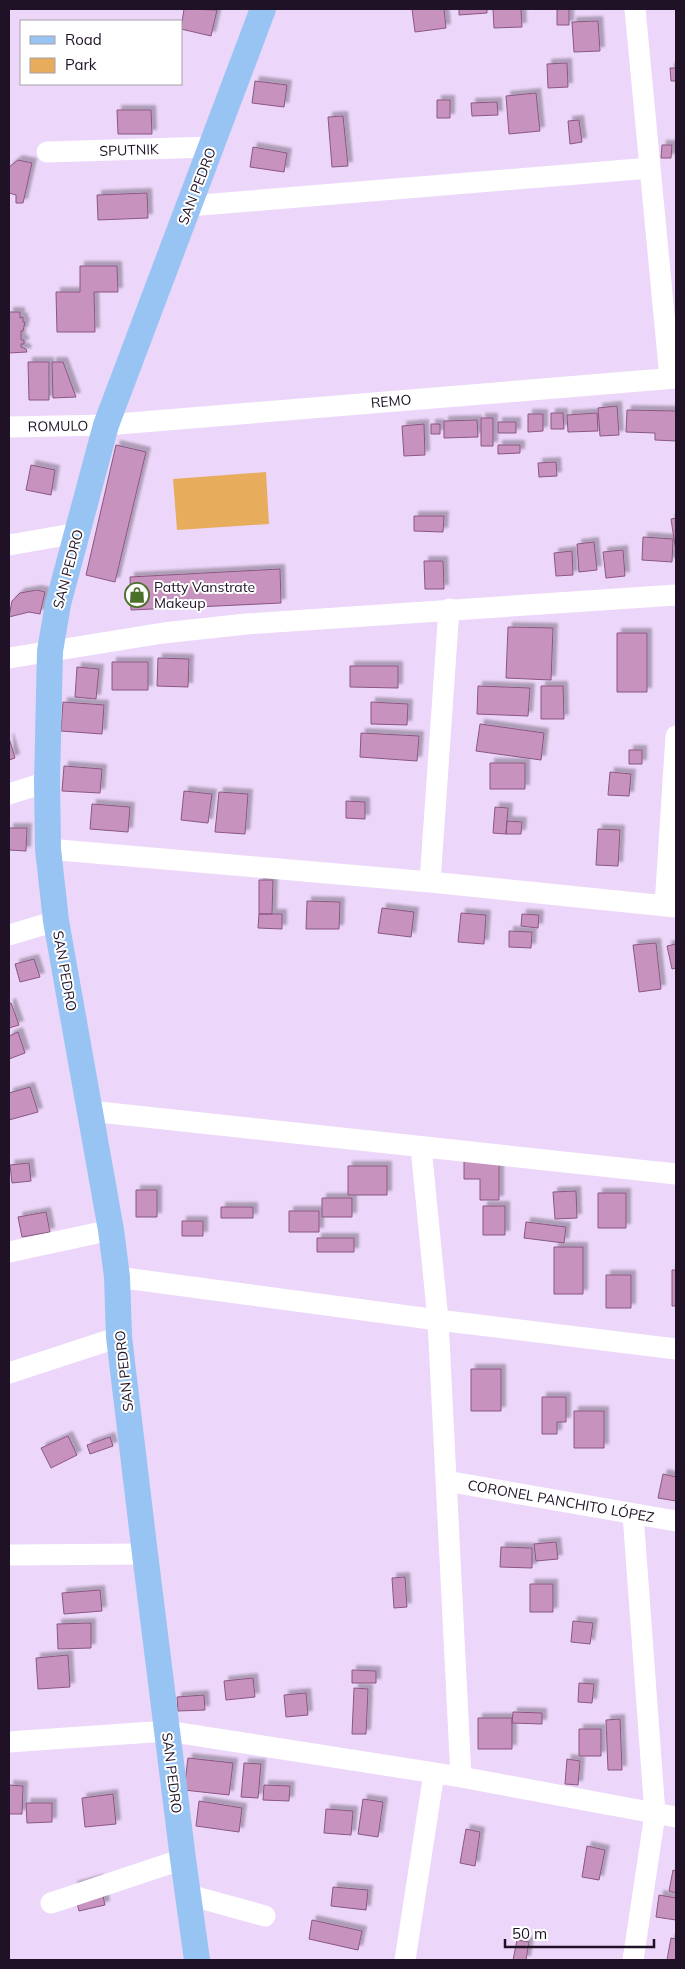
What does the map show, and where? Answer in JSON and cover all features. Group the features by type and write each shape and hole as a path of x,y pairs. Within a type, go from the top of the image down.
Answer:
{"main road":[{"name":"SAN PEDRO","path":"197,1960 145,1554 120,1337 117,1277 111,1230 56,921 48,849 47,782 50,651 58,604 106,425 264,9"}],"street":[{"path":"635,9 673,378"},
{"name":"SPUTNIK","path":"46,152 211,147"},
{"path":"189,206 650,168"},
{"name":"REMO","path":"106,425 673,378"},
{"name":"ROMULO","path":"9,427 106,425"},
{"path":"9,545 78,533"},
{"path":"9,658 163,633 246,624 676,595"},
{"path":"430,882 449,609"},
{"path":"48,849 430,882 671,907 676,736"},
{"path":"9,794 47,782"},
{"path":"9,935 56,921"},
{"path":"90,1111 676,1174"},
{"path":"421,1147 438,1320 461,1777"},
{"path":"9,1252 111,1230"},
{"path":"117,1277 438,1320 676,1349"},
{"path":"9,1373 120,1337"},
{"name":"CORONEL PANCHITO LÓPEZ","path":"446,1481 676,1521"},
{"path":"633,1514 654,1814 634,1960"},
{"path":"9,1555 145,1554"},
{"path":"9,1742 167,1731 461,1777 676,1817"},
{"path":"405,1960 434,1773"},
{"path":"51,1903 183,1859"},
{"path":"189,1895 265,1916"}],"green space":[{"path":"266,472 269,524 177,530 173,479"}],"building":[{"path":"184,9 217,10 211,36 182,29"},
{"path":"412,9 444,9 446,28 415,32"},
{"path":"459,9 487,9 487,13 459,15"},
{"path":"493,9 521,9 522,27 494,28"},
{"path":"557,9 569,9 569,25 557,25"},
{"path":"598,21 600,51 574,52 572,22"},
{"path":"567,63 568,87 548,88 547,64"},
{"path":"670,68 676,68 676,81 671,81"},
{"path":"255,81 287,85 284,107 252,103"},
{"path":"536,93 540,131 509,134 506,96"},
{"path":"437,100 450,100 450,118 437,118"},
{"path":"497,102 498,115 472,116 471,103"},
{"path":"117,110 151,110 152,134 118,134"},
{"path":"343,116 348,166 332,167 328,117"},
{"path":"579,120 582,142 570,144 568,121"},
{"path":"662,145 672,145 671,158 661,158"},
{"path":"253,147 287,153 284,172 250,167"},
{"path":"18,160 32,163 23,203 16,203 16,195 9,193 9,167"},
{"path":"147,193 148,218 98,220 97,195"},
{"path":"80,266 117,266 118,292 94,292 95,332 57,332 56,292 80,292"},
{"path":"9,312 20,312 20,318 23,317 23,322 25,322 23,331 21,331 21,340 24,340 24,344 21,344 21,347 26,349 27,352 9,353"},
{"path":"28,362 49,362 49,400 29,400"},
{"path":"52,362 63,362 76,397 53,398"},
{"path":"617,406 619,435 600,436 598,408"},
{"path":"627,410 676,411 676,441 655,440 655,433 626,432"},
{"path":"551,413 563,413 564,429 551,429"},
{"path":"597,413 598,431 568,432 567,415"},
{"path":"528,414 543,414 543,431 528,432"},
{"path":"481,418 493,418 493,446 481,446"},
{"path":"477,420 478,437 444,438 444,421"},
{"path":"498,422 516,422 516,433 498,433"},
{"path":"424,424 425,455 404,456 402,426"},
{"path":"431,424 440,424 440,434 431,434"},
{"path":"116,445 146,452 115,582 86,575"},
{"path":"498,445 520,445 520,453 498,454"},
{"path":"556,462 557,476 539,477 538,463"},
{"path":"31,465 55,470 51,495 26,490"},
{"path":"414,516 444,516 443,532 414,531"},
{"path":"676,518 676,552 671,519"},
{"path":"643,537 673,539 672,562 642,560"},
{"path":"594,542 597,570 579,572 577,544"},
{"path":"623,550 625,576 606,578 603,552"},
{"path":"572,551 573,575 556,576 554,553"},
{"path":"424,561 443,561 444,589 425,589"},
{"path":"280,569 281,603 131,610 130,577"},
{"path":"37,590 45,592 40,614 29,612 9,617 12,601 20,593"},
{"path":"508,627 553,628 551,680 506,678"},
{"path":"617,633 647,633 647,692 617,692"},
{"path":"158,658 189,659 188,687 157,686"},
{"path":"112,662 148,662 148,690 112,690"},
{"path":"350,666 398,666 398,688 350,687"},
{"path":"77,667 99,669 96,699 75,697"},
{"path":"478,686 530,688 528,716 477,714"},
{"path":"541,686 563,686 564,719 541,719"},
{"path":"63,702 104,705 102,734 61,731"},
{"path":"371,702 408,704 407,725 371,724"},
{"path":"480,724 544,733 541,760 476,751"},
{"path":"361,733 419,736 417,761 360,757"},
{"path":"9,738 15,758 9,760"},
{"path":"629,750 642,750 642,764 629,764"},
{"path":"490,763 525,763 525,789 490,789"},
{"path":"64,766 102,769 100,793 62,791"},
{"path":"610,772 631,774 629,796 608,795"},
{"path":"184,791 212,794 208,823 181,820"},
{"path":"219,792 248,794 245,834 215,832"},
{"path":"346,801 365,802 365,819 346,818"},
{"path":"92,804 130,807 128,832 90,829"},
{"path":"495,807 508,808 506,834 493,833"},
{"path":"507,821 522,822 521,834 506,834"},
{"path":"9,828 27,828 26,851 9,850"},
{"path":"598,829 620,830 618,866 596,865"},
{"path":"259,880 273,880 272,914 259,914"},
{"path":"307,901 340,902 339,929 306,929"},
{"path":"382,908 414,912 411,937 378,933"},
{"path":"461,913 486,915 484,944 458,942"},
{"path":"259,914 282,914 282,929 258,928"},
{"path":"522,914 539,915 538,928 521,926"},
{"path":"509,931 532,932 531,948 509,947"},
{"path":"656,943 661,989 639,992 633,945"},
{"path":"676,944 676,968 672,969 667,946"},
{"path":"34,959 40,977 20,982 15,964"},
{"path":"11,1003 19,1025 9,1028 9,1004"},
{"path":"18,1032 25,1053 9,1059 9,1036"},
{"path":"30,1087 38,1112 9,1120 9,1093"},
{"path":"464,1161 499,1161 499,1200 480,1200 480,1179 464,1179"},
{"path":"29,1163 31,1181 12,1183 10,1165"},
{"path":"348,1166 387,1166 387,1195 348,1195"},
{"path":"136,1190 157,1190 157,1217 136,1217"},
{"path":"576,1191 577,1218 555,1219 553,1192"},
{"path":"598,1193 626,1193 626,1228 598,1228"},
{"path":"322,1198 352,1198 352,1217 322,1217"},
{"path":"483,1206 505,1206 505,1235 483,1235"},
{"path":"221,1207 253,1207 253,1218 221,1218"},
{"path":"289,1211 319,1211 319,1232 289,1232"},
{"path":"46,1212 50,1232 22,1237 18,1217"},
{"path":"182,1221 203,1221 203,1236 182,1236"},
{"path":"526,1222 566,1227 564,1243 524,1238"},
{"path":"317,1238 354,1238 354,1252 317,1252"},
{"path":"554,1247 583,1247 583,1294 554,1294"},
{"path":"672,1270 676,1270 676,1306 672,1306"},
{"path":"606,1275 631,1275 631,1308 606,1308"},
{"path":"471,1369 501,1369 501,1411 471,1411"},
{"path":"542,1397 566,1397 566,1422 557,1422 557,1434 542,1434"},
{"path":"574,1411 604,1411 604,1448 574,1448"},
{"path":"68,1436 77,1455 51,1468 41,1448"},
{"path":"110,1437 113,1446 90,1454 87,1445"},
{"path":"663,1474 676,1477 676,1501 658,1498"},
{"path":"556,1542 558,1559 536,1561 534,1544"},
{"path":"501,1547 532,1548 532,1568 500,1567"},
{"path":"405,1577 407,1607 394,1608 392,1578"},
{"path":"530,1584 553,1584 553,1612 530,1612"},
{"path":"100,1590 102,1611 64,1614 62,1593"},
{"path":"573,1621 593,1623 590,1644 571,1642"},
{"path":"91,1623 91,1648 58,1649 57,1624"},
{"path":"68,1655 70,1687 38,1689 36,1658"},
{"path":"352,1670 376,1671 376,1683 352,1683"},
{"path":"253,1678 255,1697 226,1700 224,1681"},
{"path":"579,1683 594,1684 592,1703 578,1702"},
{"path":"354,1688 368,1689 366,1734 352,1734"},
{"path":"306,1693 308,1715 286,1717 284,1695"},
{"path":"204,1695 205,1710 178,1711 177,1697"},
{"path":"513,1712 542,1713 542,1724 512,1723"},
{"path":"478,1718 512,1718 512,1749 478,1749"},
{"path":"620,1719 622,1770 608,1770 606,1720"},
{"path":"579,1729 601,1729 601,1756 579,1756"},
{"path":"188,1758 233,1763 229,1795 184,1790"},
{"path":"567,1759 580,1761 578,1785 565,1784"},
{"path":"244,1763 261,1764 258,1798 241,1797"},
{"path":"9,1785 23,1786 22,1814 9,1814"},
{"path":"264,1785 290,1786 289,1801 263,1800"},
{"path":"113,1794 116,1824 85,1827 82,1798"},
{"path":"363,1799 383,1802 378,1837 358,1834"},
{"path":"199,1801 242,1808 239,1832 196,1826"},
{"path":"26,1803 52,1803 52,1822 27,1823"},
{"path":"326,1809 353,1811 351,1835 324,1833"},
{"path":"466,1829 480,1832 475,1866 460,1863"},
{"path":"587,1846 605,1850 599,1880 582,1877"},
{"path":"673,1870 676,1871 676,1893 669,1891"},
{"path":"99,1879 105,1905 79,1911 73,1886"},
{"path":"333,1887 368,1890 366,1910 331,1906"},
{"path":"659,1895 676,1898 676,1920 656,1917"},
{"path":"312,1920 362,1931 358,1950 309,1939"},
{"path":"671,1938 676,1939 676,1960 667,1960"},
{"path":"517,1940 529,1942 526,1960 513,1960"}],"place":[{"name":"Patty Vanstrate Makeup","path":"137,595"}]}
